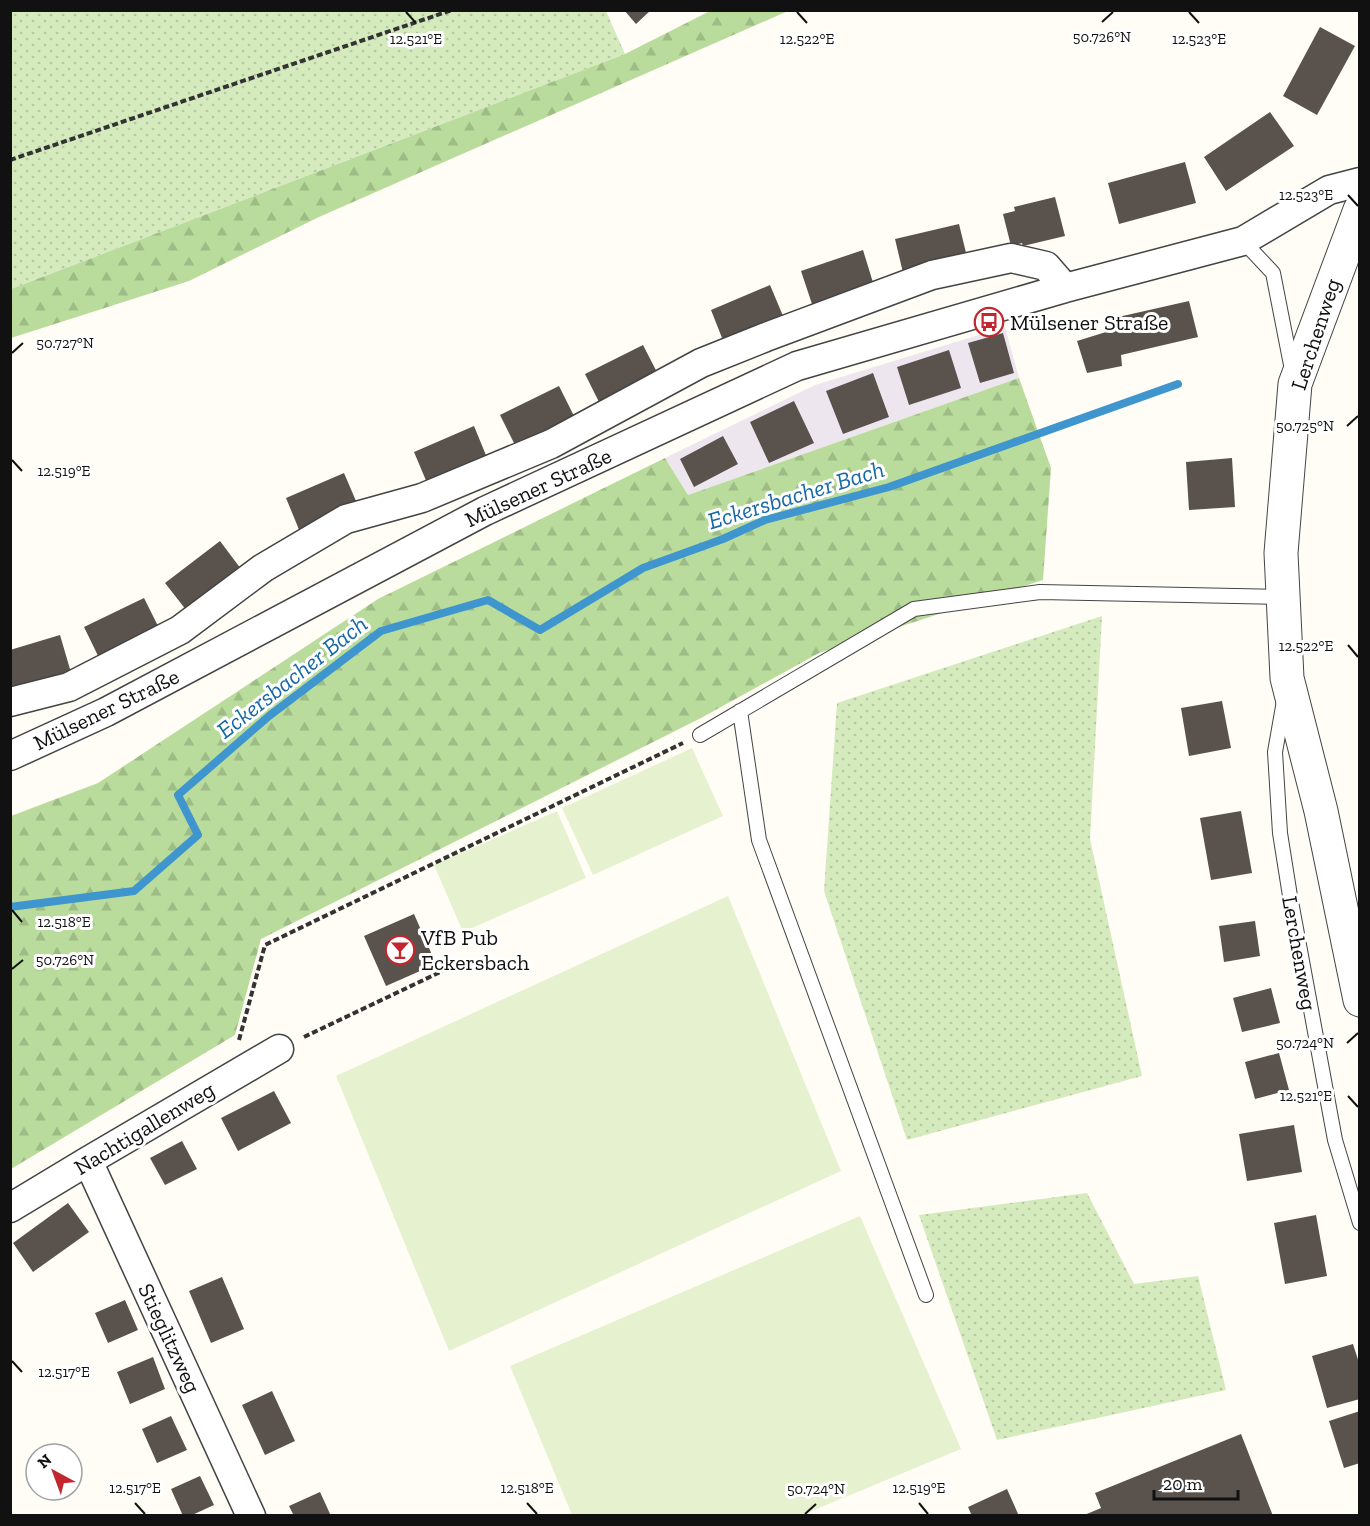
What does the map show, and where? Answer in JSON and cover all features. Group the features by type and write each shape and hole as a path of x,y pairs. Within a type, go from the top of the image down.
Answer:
{"street":[{"name":"Mülsener Straße","path":"10,756 106,712 485,510 797,366 1065,288 1243,241 1329,190 1359,183"},
{"name":"Lerchenweg","path":"1359,210 1294,384 1281,553 1285,597 1287,678 1352,930 1359,1000"},
{"path":"10,702 69,687 180,630 263,568 346,519 422,498 551,444 701,363 766,337 932,275 1011,258 1046,266 1065,288"},
{"name":"Nachtigallenweg","path":"10,1208 279,1049"},
{"name":"Stieglitzweg","path":"88,1161 251,1515"}],"lane":[{"path":"1243,241 1273,273 1294,384"},
{"path":"700,735 914,609 1040,592 1285,597"},
{"name":"Lerchenweg","path":"1287,678 1275,752 1280,833 1335,1140 1359,1223"},
{"path":"740,711 759,840 926,1295"}],"path":[{"path":"10,160 452,10"},
{"path":"229,1078 265,945 700,735"},
{"path":"279,1049 455,965"}],"shaded area":[{"path":"1005,327 1019,378 688,495 665,458 815,385"}],"green space":[{"path":"11,11 606,11 625,54 11,289"},
{"path":"710,11 788,11 319,217 189,281 11,338 11,289 625,54"},
{"path":"1019,378 1051,468 1043,580 819,653 701,718 261,939 235,1035 11,1169 11,816 98,783 378,599 665,458 688,495"},
{"path":"1102,616 1090,839 1142,1076 907,1140 824,891 837,703"},
{"path":"692,748 723,816 593,875 562,808"},
{"path":"557,811 586,878 463,932 434,865"},
{"path":"728,896 841,1171 449,1351 336,1076"},
{"path":"1087,1193 1134,1284 1198,1276 1226,1390 997,1440 919,1215"},
{"path":"860,1216 961,1449 802,1515 572,1515 510,1366"}],"building":[{"path":"624,10 651,10 636,24"},
{"path":"1320,27 1355,46 1317,115 1283,96"},
{"path":"1270,112 1294,146 1226,191 1204,157"},
{"path":"1185,162 1196,203 1119,224 1108,183"},
{"path":"1055,197 1065,236 1023,246 1022,243 1011,246 1003,214 1015,211 1014,207"},
{"path":"959,224 968,261 904,277 895,239"},
{"path":"863,250 875,289 814,310 801,271"},
{"path":"770,285 786,323 726,348 711,310"},
{"path":"1189,301 1198,337 1121,355 1122,366 1087,373 1077,341 1106,332 1105,320"},
{"path":"1003,333 1014,373 980,383 968,343"},
{"path":"643,345 661,380 603,410 585,374"},
{"path":"949,350 961,388 909,405 897,367"},
{"path":"873,373 889,417 843,434 826,391"},
{"path":"559,386 577,422 518,451 500,415"},
{"path":"794,401 814,443 769,463 750,422"},
{"path":"474,426 490,465 430,490 414,452"},
{"path":"723,436 738,464 694,487 680,459"},
{"path":"1232,458 1235,507 1189,510 1186,462"},
{"path":"344,473 359,508 300,532 286,498"},
{"path":"220,541 244,573 190,615 165,583"},
{"path":"144,598 162,634 102,664 84,627"},
{"path":"60,635 72,676 10,693 10,650"},
{"path":"1222,701 1231,748 1189,756 1181,708"},
{"path":"1241,811 1252,873 1211,880 1200,818"},
{"name":"VfB Pub Eckersbach","path":"414,914 436,964 386,986 364,936"},
{"path":"1255,921 1260,956 1224,962 1219,926"},
{"path":"1271,988 1280,1023 1242,1032 1233,998"},
{"path":"1279,1053 1289,1090 1255,1099 1245,1062"},
{"path":"274,1091 291,1123 238,1151 221,1118"},
{"path":"1294,1125 1302,1172 1247,1181 1239,1134"},
{"path":"182,1141 197,1169 165,1185 150,1158"},
{"path":"68,1203 89,1232 33,1272 13,1243"},
{"path":"1316,1215 1327,1276 1285,1284 1274,1223"},
{"path":"222,1277 244,1329 211,1343 189,1291"},
{"path":"125,1300 138,1330 108,1343 95,1313"},
{"path":"1353,1344 1360,1366 1360,1399 1327,1408 1312,1356"},
{"path":"153,1357 165,1389 130,1404 117,1372"},
{"path":"272,1391 295,1441 265,1455 242,1405"},
{"path":"1360,1411 1360,1463 1344,1468 1329,1421"},
{"path":"171,1416 187,1450 157,1463 142,1429"},
{"path":"1241,1434 1273,1516 1082,1516 1101,1508 1095,1493"},
{"path":"200,1476 214,1505 190,1516 183,1516 171,1489"},
{"path":"1007,1489 1019,1516 972,1516 968,1507"},
{"path":"320,1492 331,1516 294,1516 289,1506"}],"waterway":[{"name":"Eckersbacher Bach","path":"10,907 134,891 198,835 178,795 269,716 381,631 488,600 540,630 643,568 723,539 765,520 889,487 1178,384"}],"place":[{"name":"Mülsener Straße","path":"989,322"},
{"name":"VfB Pub Eckersbach","path":"400,950"}]}
